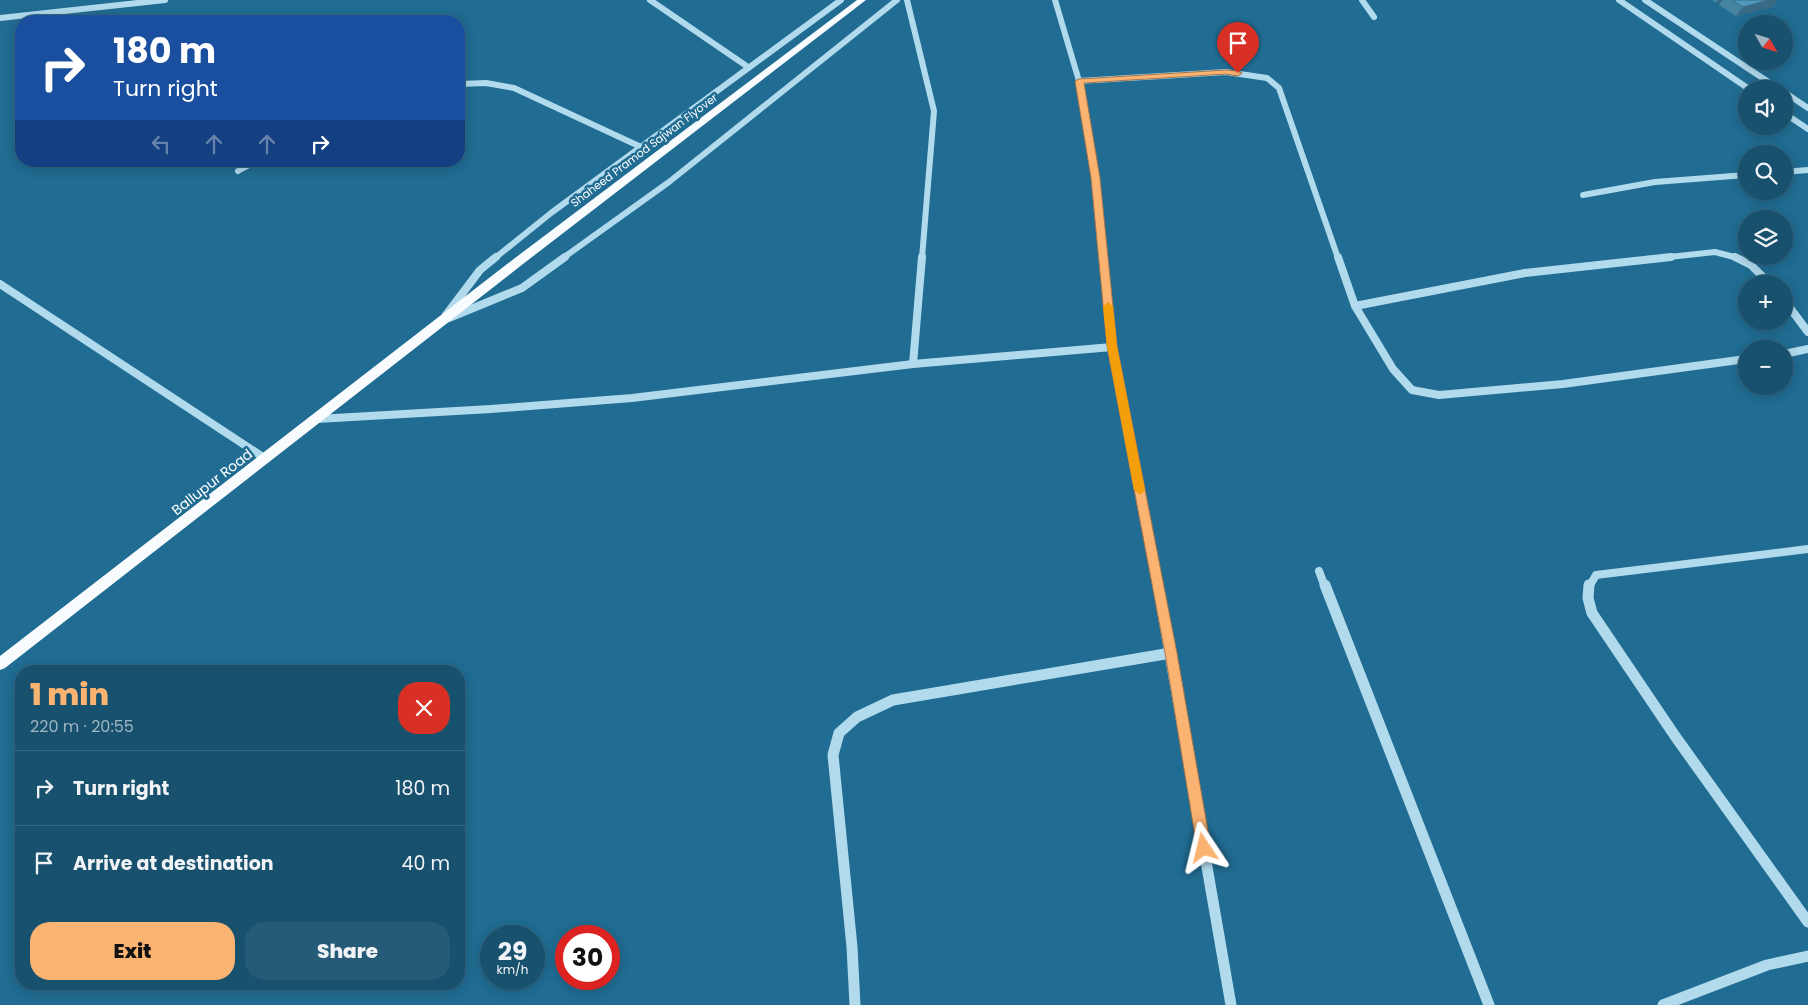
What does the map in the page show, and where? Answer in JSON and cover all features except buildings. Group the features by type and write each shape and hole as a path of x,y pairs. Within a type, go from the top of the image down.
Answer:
{"main road":[{"name":"Shaheed Pramod Sajwan Flyover","path":"442,321 518,261 862,0"},
{"name":"Ballupur Road","path":"0,664 442,321"}],"street":[{"path":"28,15 165,0"},
{"path":"650,0 748,67"},
{"path":"442,321 480,270 551,214 841,0"},
{"path":"442,321 522,288 668,182 898,0"},
{"path":"907,0 934,111 913,364"},
{"path":"1055,0 1079,81 1096,178 1112,346 1171,653 1231,1005"},
{"path":"1362,0 1374,17"},
{"path":"1619,0 1738,82"},
{"path":"1645,0 1765,80"},
{"path":"0,18 15,16"},
{"path":"1079,81 1226,72 1267,78 1280,88 1354,306 1392,369 1412,390 1439,395 1563,384 1738,360"},
{"path":"465,83 477,82 498,84 514,88 641,147"},
{"path":"1793,98 1808,108"},
{"path":"1793,119 1808,129"},
{"path":"238,172 246,167"},
{"path":"1793,171 1808,170"},
{"path":"1583,196 1655,182 1738,176"},
{"path":"1354,306 1525,273 1715,252 1736,256 1752,264 1762,275"},
{"path":"0,284 266,459"},
{"path":"1793,312 1808,332"},
{"path":"317,419 490,409 632,398 913,364 1112,346"},
{"path":"1793,352 1808,349"},
{"path":"1808,549 1596,575 1589,582 1587,594 1592,613 1670,728 1808,922"},
{"path":"1319,571 1489,1005"},
{"path":"855,1005 852,948 833,755 839,733 857,717 893,700 1171,653"},
{"path":"1663,1005 1767,964 1808,956"}],"slow traffic":[{"path":"1108,306 1112,346 1140,490"}],"route":[{"path":"1204,848 1171,653 1112,346 1096,178 1079,81 1226,72 1238,73"}]}
